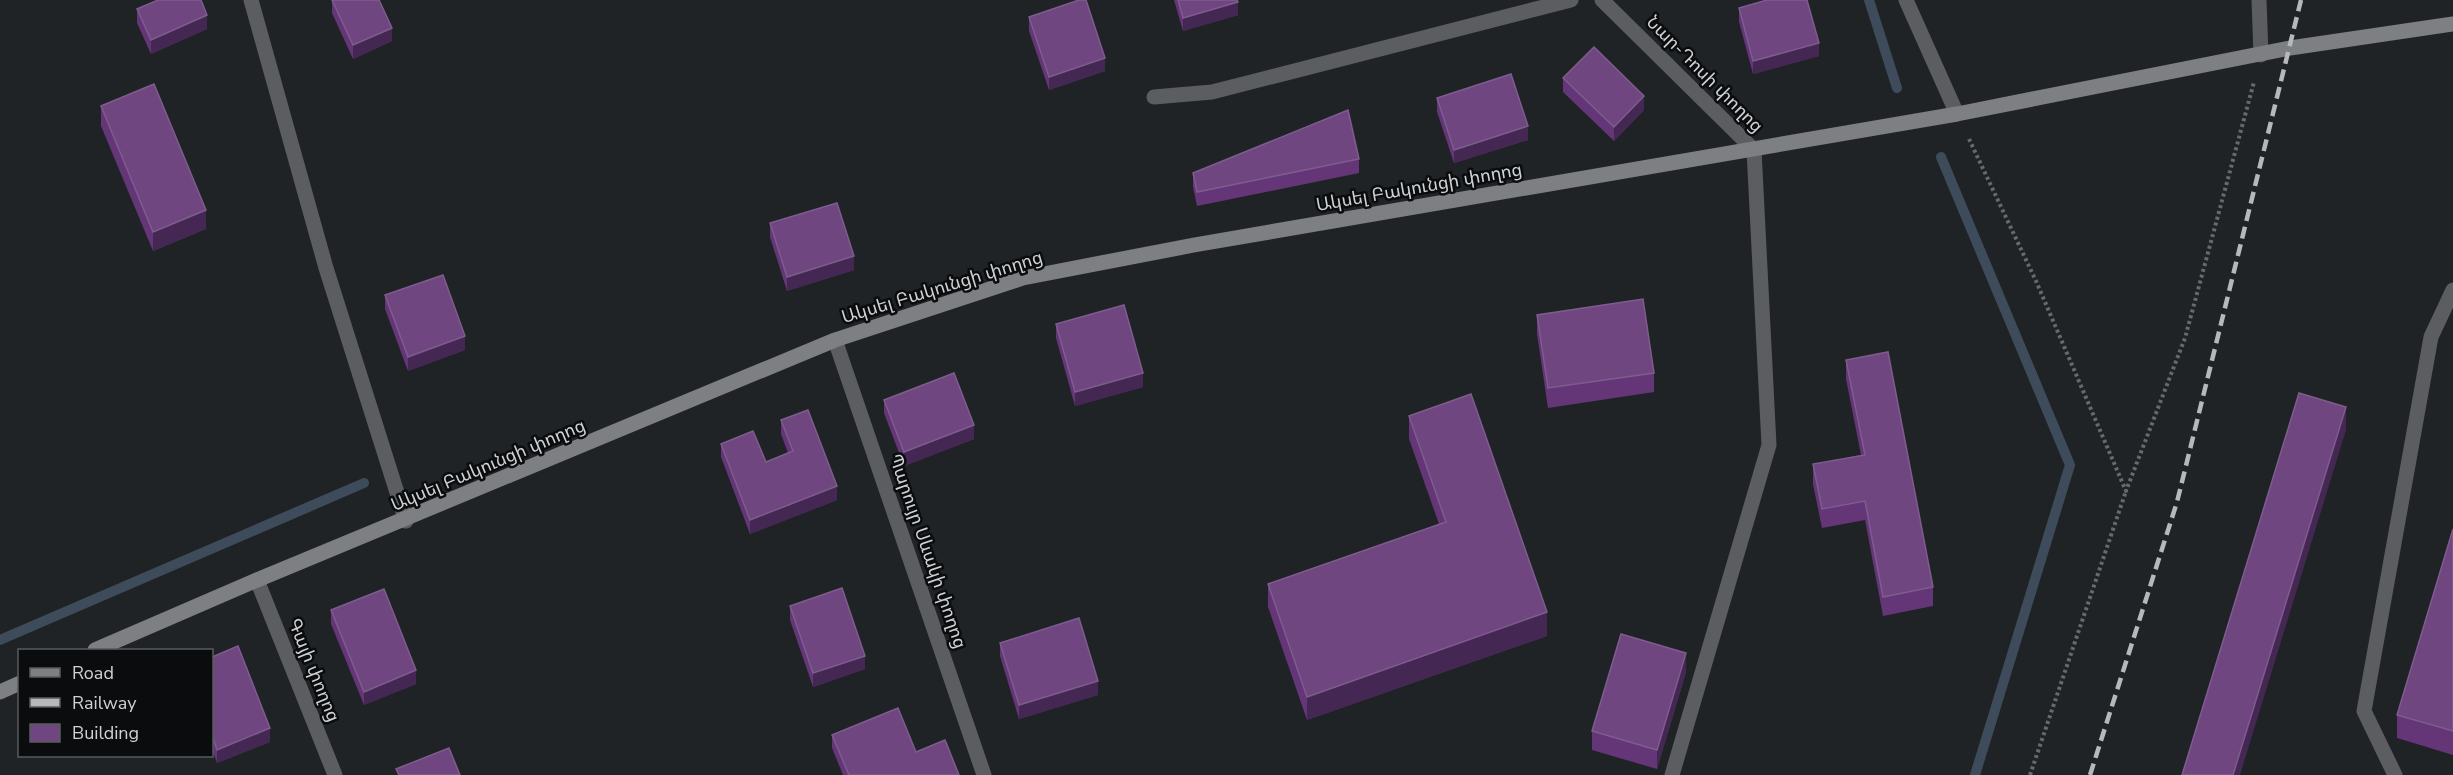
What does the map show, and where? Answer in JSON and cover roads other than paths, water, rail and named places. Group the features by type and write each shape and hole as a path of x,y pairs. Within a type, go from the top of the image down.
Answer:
{"main road":[{"name":"Ակսել Բակունցի փողոց","path":"100,649 257,580 406,521 835,340 1023,278 1206,243 1957,114 2290,48 2453,24"},
{"path":"0,692 18,684"}],"street":[{"path":"251,0 326,268 406,521"},
{"path":"1154,97 1212,92 1571,0"},
{"name":"Նար-Դոսի փողոց","path":"1602,0 1754,150"},
{"path":"1906,0 1957,114"},
{"path":"2259,0 2261,55"},
{"path":"1672,775 1769,445 1754,150"},
{"path":"2395,775 2364,711 2431,337 2453,290"},
{"name":"Պարույր Սևակի փողոց","path":"835,340 984,775"},
{"name":"Գայի փողոց","path":"257,580 336,775"}],"waterway":[{"path":"1869,0 1897,88"},
{"path":"1941,157 2070,465 1975,775"},
{"path":"0,640 364,483"}],"railway":[{"path":"2090,775 2177,502 2301,0"}]}
